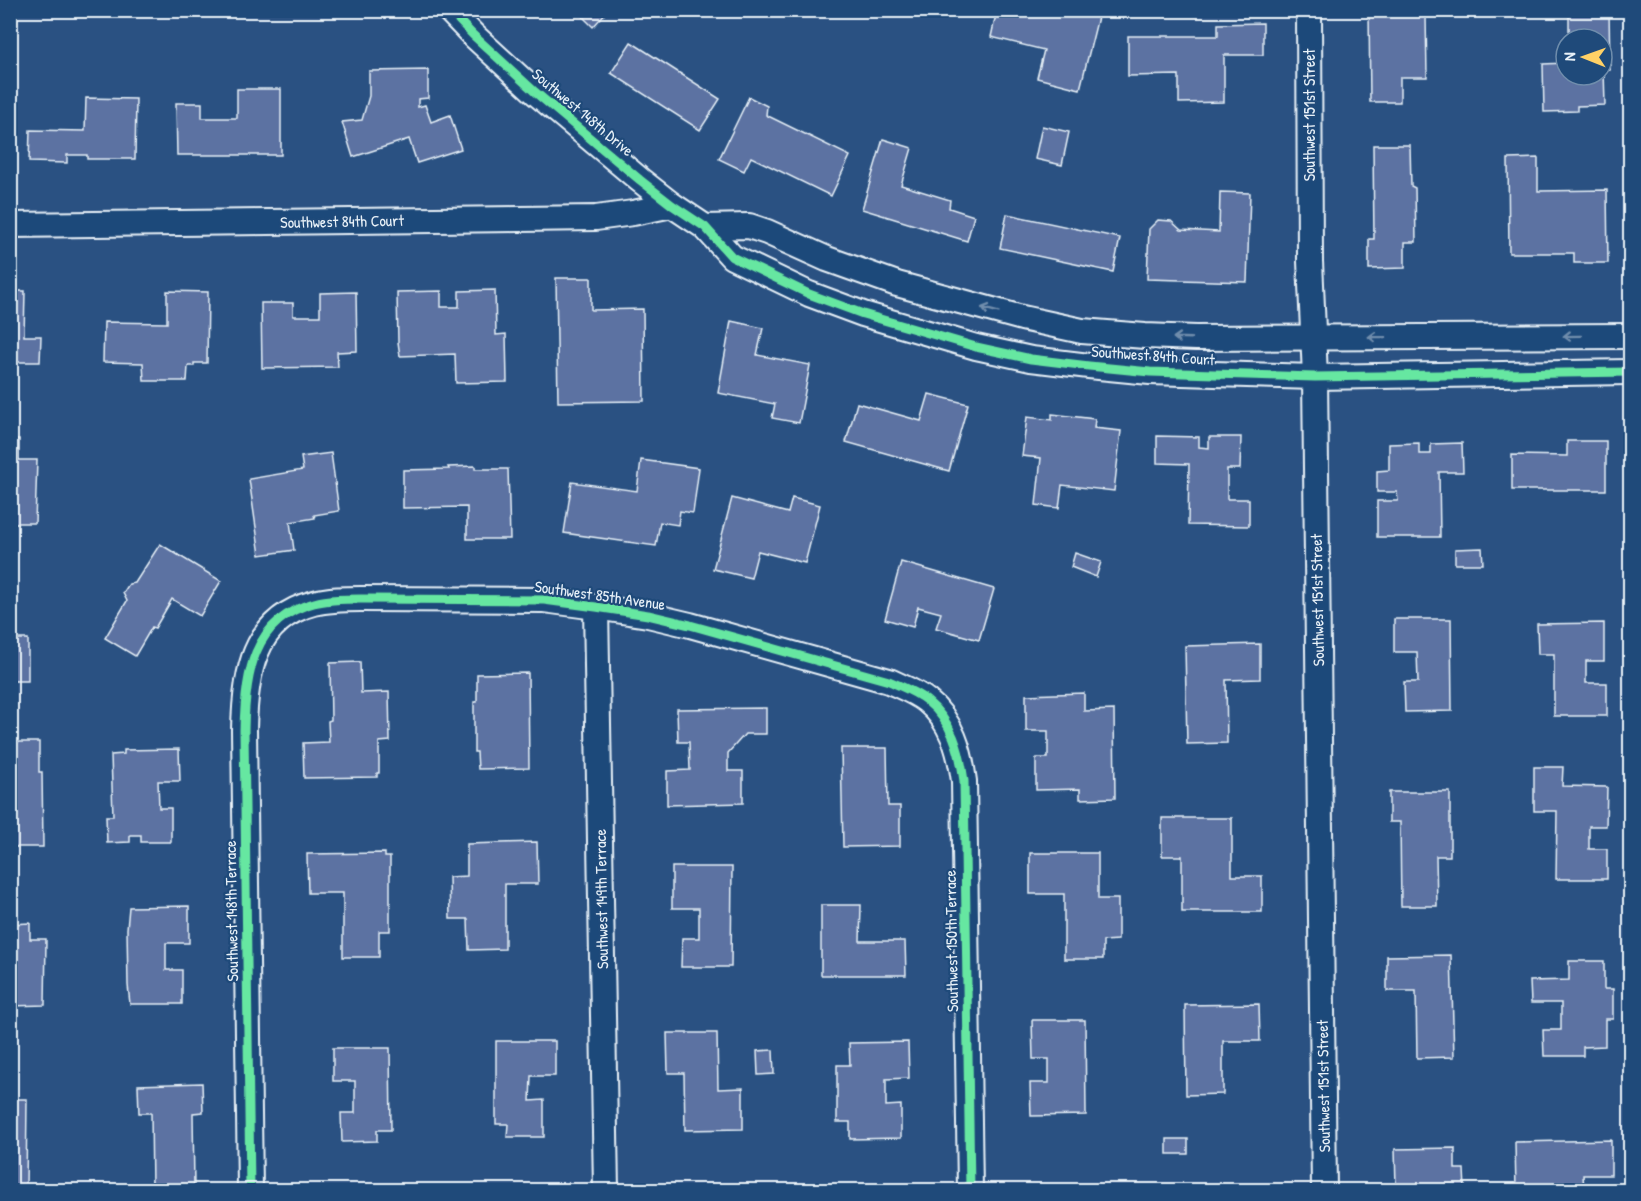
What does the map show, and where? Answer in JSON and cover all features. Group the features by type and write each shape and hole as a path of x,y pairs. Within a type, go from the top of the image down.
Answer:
{"street":[{"name":"Southwest 148th Drive","path":"449,10 535,92 640,180 705,228"},
{"name":"Southwest 151st Street","path":"1309,10 1310,261 1315,376 1324,1191"},
{"name":"Southwest 84th Court","path":"10,225 596,218 672,205"},
{"name":"Southwest 84th Court","path":"705,228 749,226 827,259 897,284 1022,318 1082,331 1196,338 1630,336"},
{"name":"Southwest 84th Court","path":"705,228 732,257 809,294 863,314 976,347 1031,359 1150,372 1315,376 1630,372"},
{"name":"Southwest 85th Avenue","path":"266,634 295,610 314,603 335,600 544,600 648,615 690,625 857,672 910,690 928,701"},
{"name":"Southwest 149th Terrace","path":"596,607 606,1191"},
{"name":"Southwest 148th Terrace","path":"250,1191 245,696 256,652 266,634"},
{"name":"Southwest 150th Terrace","path":"928,701 944,719 954,737 961,756 964,781 970,1191"}],"building":[{"path":"576,10 608,10 593,27"},
{"path":"997,10 1087,10 1099,13 1080,89 1037,78 1044,50 991,37"},
{"path":"1369,10 1414,10 1414,16 1426,16 1427,77 1400,77 1400,102 1370,102"},
{"path":"1569,10 1609,10 1609,27 1569,27"},
{"path":"1263,23 1263,55 1224,55 1224,102 1179,103 1179,75 1128,76 1128,36 1218,36 1218,24"},
{"path":"631,42 720,99 700,130 611,73"},
{"path":"1543,64 1554,64 1554,87 1604,87 1605,105 1577,106 1577,111 1544,112"},
{"path":"428,70 428,98 418,99 418,107 425,105 431,122 450,115 461,149 417,163 409,139 353,157 342,122 362,120 369,96 369,71"},
{"path":"237,89 281,89 281,155 177,155 176,103 202,103 202,118 237,118"},
{"path":"749,97 767,106 766,115 850,156 831,196 751,157 744,171 719,159"},
{"path":"86,98 136,99 135,159 87,159 87,155 67,155 67,163 29,162 30,130 85,131"},
{"path":"1042,126 1069,132 1062,165 1035,159"},
{"path":"883,139 912,148 901,185 950,200 949,208 974,216 967,241 862,209"},
{"path":"1373,145 1410,145 1411,186 1415,188 1416,242 1405,242 1405,268 1369,269 1369,239 1374,239"},
{"path":"1538,158 1538,191 1607,190 1608,263 1574,263 1574,253 1509,253 1508,159"},
{"path":"1220,192 1250,193 1247,282 1147,279 1149,229 1158,220 1171,221 1181,230 1219,232"},
{"path":"1007,214 1120,238 1113,272 1000,248"},
{"path":"556,278 591,278 591,310 643,309 644,401 558,402"},
{"path":"495,290 496,335 506,334 507,382 456,383 455,354 400,356 397,292 441,291 441,307 459,307 459,291"},
{"path":"10,291 25,291 24,336 41,336 40,362 10,362"},
{"path":"167,291 208,292 207,363 194,363 194,366 188,366 187,381 144,381 143,363 103,362 104,322 167,323"},
{"path":"356,292 357,351 337,352 338,367 262,368 261,303 293,303 293,316 320,316 320,293"},
{"path":"731,321 763,328 757,355 810,365 799,423 772,418 775,404 718,393"},
{"path":"929,394 968,404 949,471 846,442 857,403 921,421"},
{"path":"1052,414 1095,419 1094,428 1121,431 1114,491 1062,485 1059,508 1036,505 1041,458 1022,456 1027,417 1052,420"},
{"path":"1157,436 1199,437 1199,447 1209,448 1209,437 1241,437 1240,469 1227,469 1227,499 1249,499 1249,526 1188,525 1189,464 1157,463"},
{"path":"10,439 19,439 19,460 37,460 35,523 10,523"},
{"path":"1567,441 1606,441 1606,490 1512,490 1512,455 1567,456"},
{"path":"1419,443 1419,454 1431,454 1431,444 1462,443 1463,472 1439,472 1440,537 1377,537 1377,501 1398,501 1397,492 1377,492 1377,471 1389,470 1389,444"},
{"path":"331,453 339,511 290,522 294,550 260,555 249,479 303,470 301,457"},
{"path":"641,460 699,468 693,513 680,511 678,525 660,522 656,546 564,533 572,482 637,491"},
{"path":"475,466 475,469 508,469 510,539 467,539 467,507 403,508 403,470"},
{"path":"732,498 788,513 792,498 820,505 805,563 758,551 751,578 713,569"},
{"path":"160,544 221,581 200,616 172,599 135,656 105,638 127,601 123,593 129,584 135,583"},
{"path":"1482,548 1483,564 1455,564 1455,549"},
{"path":"1075,553 1101,562 1096,577 1071,567"},
{"path":"901,562 994,589 979,640 936,628 941,613 918,607 913,627 885,619"},
{"path":"1394,619 1451,619 1452,711 1405,712 1404,682 1418,682 1417,652 1394,652"},
{"path":"1604,623 1604,661 1586,661 1586,683 1607,683 1607,716 1554,716 1554,654 1538,654 1537,624"},
{"path":"10,639 28,639 28,681 10,681"},
{"path":"1260,644 1260,679 1226,680 1227,743 1187,744 1185,646"},
{"path":"360,662 361,693 389,692 390,741 379,742 379,773 377,777 304,778 303,743 329,742 330,663"},
{"path":"528,673 529,768 478,769 477,752 474,752 474,702 477,702 477,674"},
{"path":"1084,693 1084,711 1114,710 1115,798 1080,799 1080,789 1036,790 1036,758 1048,758 1048,731 1026,731 1026,695"},
{"path":"766,708 766,734 745,734 728,753 728,771 743,771 743,803 667,805 667,771 690,770 689,742 678,742 677,709"},
{"path":"10,742 39,742 39,772 42,772 43,847 10,847"},
{"path":"841,748 887,748 888,806 900,806 900,846 843,847"},
{"path":"179,749 180,781 158,781 159,808 171,808 171,842 141,842 141,835 130,835 130,842 107,843 106,816 113,816 111,755 124,754 124,750"},
{"path":"1534,767 1563,767 1562,786 1607,787 1606,826 1589,826 1589,849 1607,849 1607,879 1556,879 1557,811 1534,811"},
{"path":"1389,792 1450,792 1450,856 1436,856 1437,906 1401,906 1400,822 1389,822"},
{"path":"1162,818 1232,818 1232,876 1262,876 1262,912 1182,912 1182,856 1162,856"},
{"path":"537,842 538,884 505,884 505,949 469,950 468,919 450,919 449,877 467,876 467,844"},
{"path":"385,853 385,857 390,857 390,931 379,931 379,957 343,957 343,893 308,893 307,854"},
{"path":"1030,853 1098,853 1098,899 1118,899 1118,940 1103,941 1103,959 1064,959 1064,894 1030,894"},
{"path":"672,867 732,867 731,967 681,967 682,938 699,938 699,908 672,908"},
{"path":"821,905 861,905 860,941 905,941 906,975 821,975"},
{"path":"189,906 189,943 166,943 166,970 182,970 182,1004 130,1004 127,929 129,907"},
{"path":"30,923 30,939 46,939 45,1005 10,1006 10,924"},
{"path":"1451,955 1454,1057 1417,1058 1416,991 1387,991 1387,956"},
{"path":"1569,961 1604,961 1604,989 1613,989 1613,1019 1605,1019 1605,1046 1583,1047 1583,1056 1544,1056 1543,1030 1561,1030 1561,1003 1531,1003 1530,981 1569,980"},
{"path":"1259,1004 1260,1041 1223,1041 1223,1094 1186,1095 1185,1005"},
{"path":"1032,1020 1085,1020 1086,1115 1031,1116 1030,1083 1049,1083 1049,1059 1033,1059"},
{"path":"667,1033 717,1033 718,1089 743,1088 743,1129 685,1130 684,1073 668,1073"},
{"path":"496,1041 555,1041 555,1076 531,1076 530,1101 544,1100 544,1137 507,1137 508,1124 496,1124"},
{"path":"908,1042 909,1078 886,1079 886,1106 901,1105 901,1138 850,1139 850,1122 837,1122 837,1065 850,1065 849,1043"},
{"path":"333,1048 390,1048 391,1130 377,1130 377,1141 342,1142 341,1113 355,1113 355,1081 333,1081"},
{"path":"773,1050 774,1074 758,1075 757,1051"},
{"path":"202,1083 203,1112 193,1113 194,1186 152,1187 151,1113 139,1113 138,1085"},
{"path":"10,1099 27,1099 26,1190 10,1190"},
{"path":"1167,1139 1188,1139 1188,1154 1167,1154"},
{"path":"1611,1140 1611,1175 1583,1175 1584,1190 1516,1190 1515,1142"},
{"path":"1455,1148 1455,1169 1464,1169 1465,1190 1418,1190 1418,1185 1396,1185 1395,1149"}],"cycle path":[{"path":"449,10 535,92 640,180 705,227 732,257 809,294 863,314 976,347 1031,359 1150,372 1315,377 1630,372"},
{"path":"250,1190 244,730 250,670 265,636 277,622 293,611 314,603 361,599 544,600 648,615 889,681 918,695 936,709 953,737 964,781 970,1190"}]}
